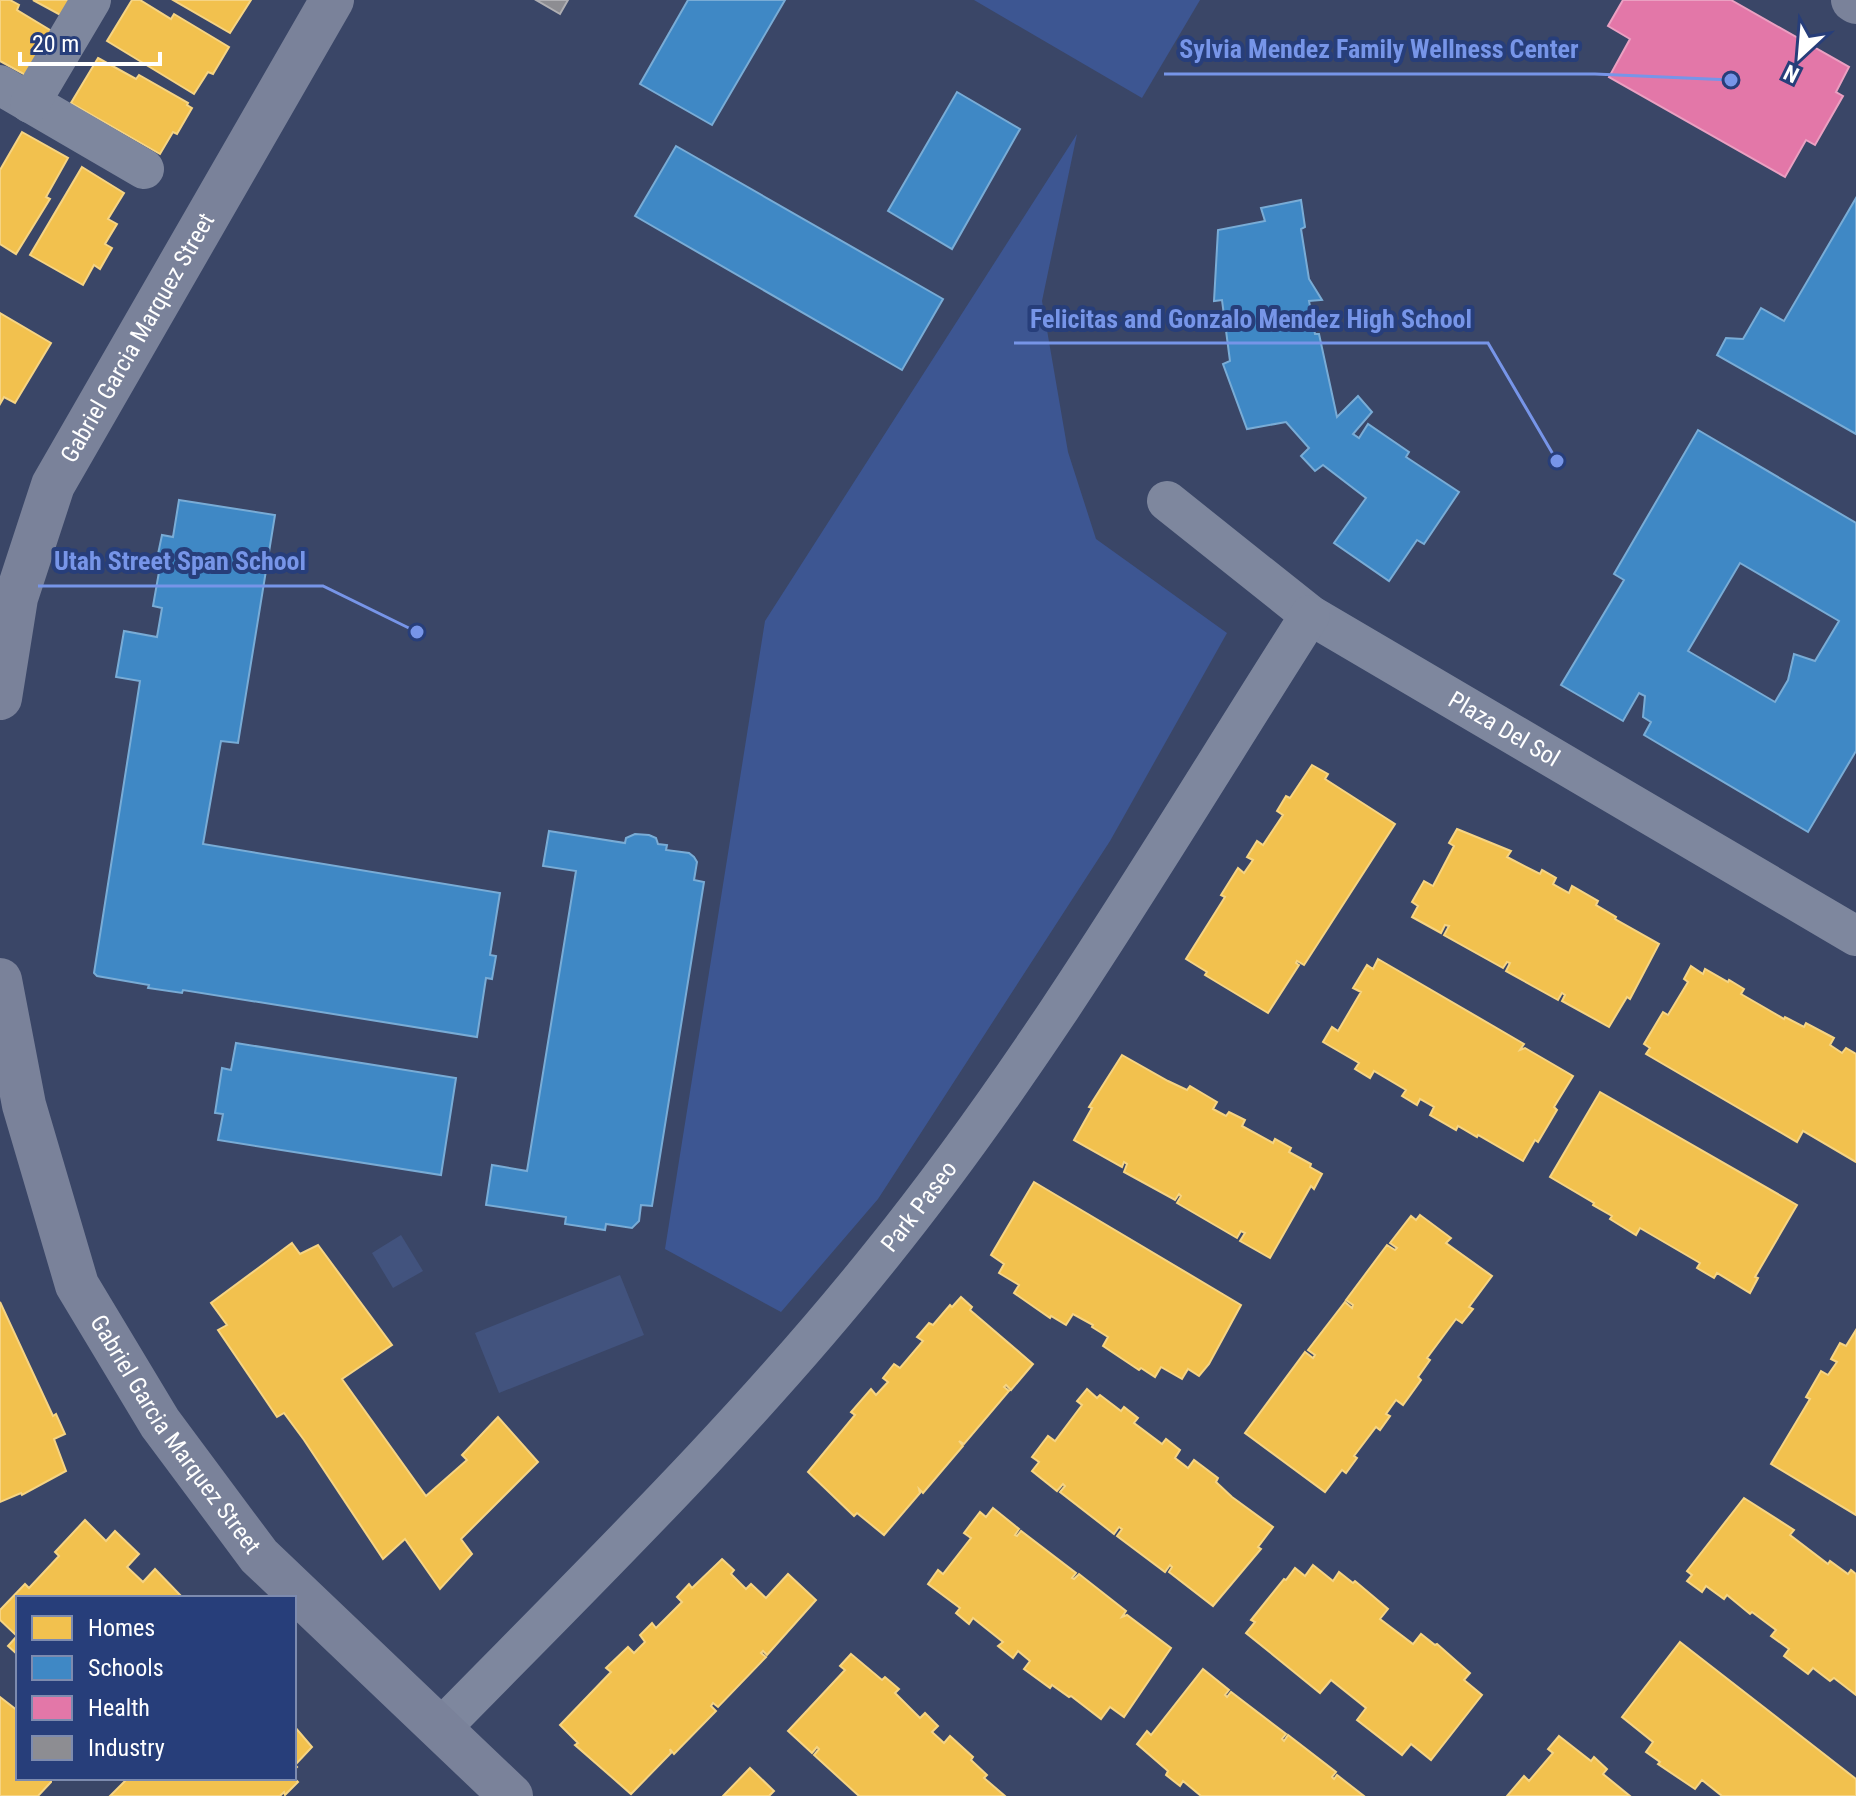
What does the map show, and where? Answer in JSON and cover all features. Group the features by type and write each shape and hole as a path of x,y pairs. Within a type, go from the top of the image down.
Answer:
{"street":[{"path":"91,0 15,94 144,169"},
{"name":"Gabriel Garcia Marquez Street","path":"0,698 16,598 53,485 332,0"},
{"name":"Plaza Del Sol","path":"1167,501 1310,615 1856,936"},
{"name":"Park Paseo","path":"441,1728 719,1443 882,1255 1008,1087 1093,960 1310,615"},
{"name":"Gabriel Garcia Marquez Street","path":"0,980 12,1108 77,1285 160,1423 259,1556 511,1796"}],"shaded area":[{"path":"974,0 1200,0 1142,98"},
{"path":"1077,134 1042,301 1068,452 1096,539 1227,633 1110,841 878,1199 781,1312 665,1249 765,621"},
{"path":"401,1235 423,1271 393,1288 372,1253"},
{"path":"620,1275 644,1335 499,1393 475,1333"}],"building: Homes":[{"path":"0,0 10,0 19,5 17,10 55,33 29,77 0,61"},
{"path":"33,0 74,0 64,17"},
{"path":"132,0 140,0 171,19 174,14 229,47 213,74 208,72 194,94 107,41"},
{"path":"173,0 251,0 230,33"},
{"path":"98,58 136,79 139,75 192,108 177,134 173,132 160,154 71,103"},
{"path":"22,132 68,158 46,197 50,199 16,254 0,244 0,170"},
{"path":"82,167 124,193 108,219 117,224 105,244 112,248 100,269 94,265 83,285 30,255"},
{"path":"0,313 51,343 15,403 4,397 0,404"},
{"path":"1312,765 1328,774 1325,779 1395,824 1304,965 1297,961 1299,965 1268,1013 1205,975 1207,972 1186,959 1225,897 1221,895 1238,868 1244,873 1253,860 1247,857 1257,841 1263,845 1283,815 1277,811 1286,796 1290,798"},
{"path":"1457,829 1511,851 1507,857 1540,874 1542,870 1556,878 1553,884 1569,893 1572,886 1598,901 1596,905 1615,919 1659,944 1630,999 1627,997 1609,1027 1562,1001 1565,995 1562,993 1558,1000 1506,971 1510,963 1507,962 1503,968 1444,935 1449,926 1445,925 1441,933 1412,917 1418,906 1412,902 1424,881 1433,886 1454,846 1449,843"},
{"path":"1378,959 1524,1044 1520,1050 1525,1048 1573,1076 1554,1107 1557,1110 1523,1161 1478,1135 1458,1126 1456,1130 1430,1115 1434,1107 1420,1099 1417,1105 1402,1096 1406,1090 1374,1071 1370,1078 1355,1069 1359,1063 1323,1042 1332,1027 1338,1031 1361,992 1353,988 1367,965 1373,969"},
{"path":"1691,966 1703,974 1705,969 1729,980 1744,989 1741,994 1784,1019 1804,1027 1806,1023 1834,1038 1830,1045 1842,1053 1846,1048 1856,1054 1856,1162 1803,1131 1797,1142 1646,1054 1650,1048 1644,1044 1663,1012 1668,1015 1688,982 1684,979"},
{"path":"1122,1055 1168,1081 1187,1090 1190,1086 1217,1102 1213,1109 1245,1120 1242,1126 1273,1143 1275,1139 1291,1148 1289,1152 1322,1174 1314,1189 1311,1186 1270,1258 1240,1241 1245,1233 1241,1231 1237,1238 1177,1203 1179,1194 1175,1200 1124,1172 1127,1164 1124,1162 1122,1167 1074,1140 1092,1108 1089,1107"},
{"path":"1600,1092 1797,1205 1755,1277 1758,1278 1750,1293 1717,1273 1714,1278 1697,1268 1700,1263 1640,1228 1636,1235 1610,1219 1612,1216 1594,1203 1550,1177"},
{"path":"1034,1182 1241,1305 1209,1364 1199,1376 1188,1369 1182,1379 1161,1367 1155,1377 1141,1368 1139,1370 1103,1346 1108,1337 1093,1325 1073,1314 1066,1325 1050,1318 1014,1293 1019,1285 999,1273 1004,1264 991,1255"},
{"path":"1420,1215 1451,1238 1446,1243 1492,1276 1469,1307 1473,1309 1462,1323 1456,1319 1427,1358 1430,1360 1418,1377 1421,1380 1403,1405 1396,1400 1380,1430 1376,1427 1354,1456 1357,1458 1346,1473 1342,1470 1325,1492 1245,1433 1305,1352 1313,1358 1315,1355 1308,1350 1345,1302 1352,1308 1353,1305 1346,1300 1387,1245 1395,1250 1397,1248 1390,1243 1411,1216 1416,1220"},
{"path":"292,1243 300,1254 318,1245 392,1345 342,1379 426,1496 467,1460 462,1455 498,1417 538,1462 461,1539 472,1554 440,1589 405,1539 383,1559 304,1440 284,1413 277,1417 218,1330 227,1325 211,1303"},
{"path":"961,1297 972,1307 970,1310 1033,1364 1011,1390 1006,1385 1004,1387 1009,1391 964,1444 959,1441 963,1446 923,1493 919,1489 920,1493 884,1535 857,1513 854,1516 808,1472 855,1415 851,1412 871,1389 876,1395 888,1382 883,1378 894,1364 900,1368 923,1341 917,1337 929,1323 933,1325"},
{"path":"0,1302 53,1416 56,1414 65,1434 54,1439 66,1471 22,1495 0,1502"},
{"path":"1856,1330 1856,1515 1771,1464 1810,1399 1806,1397 1821,1371 1828,1375 1837,1362 1831,1359 1840,1343 1846,1346"},
{"path":"1087,1389 1121,1411 1124,1407 1138,1418 1134,1423 1162,1444 1166,1439 1180,1450 1175,1458 1188,1468 1194,1460 1218,1478 1216,1482 1232,1497 1273,1527 1258,1547 1261,1549 1213,1606 1169,1572 1170,1565 1165,1572 1117,1536 1122,1529 1119,1527 1114,1534 1060,1492 1065,1486 1063,1484 1057,1491 1032,1471 1039,1462 1032,1457 1048,1436 1055,1441 1082,1405 1077,1401"},
{"path":"1744,1498 1794,1530 1790,1535 1828,1564 1830,1561 1848,1574 1851,1570 1856,1574 1856,1695 1834,1678 1830,1681 1813,1668 1808,1674 1784,1656 1789,1649 1771,1636 1776,1630 1727,1595 1724,1599 1706,1586 1702,1592 1687,1581 1692,1575 1687,1571"},
{"path":"993,1508 1019,1529 1015,1535 1021,1531 1076,1573 1072,1578 1079,1574 1126,1611 1122,1617 1127,1615 1171,1648 1124,1717 1110,1707 1101,1719 1071,1696 1052,1685 1050,1688 1024,1669 1030,1661 1018,1651 1013,1658 998,1646 1003,1642 973,1618 969,1624 956,1613 960,1608 928,1584 938,1570 943,1574 971,1538 964,1533 980,1512 986,1517"},
{"path":"85,1520 106,1541 115,1531 139,1554 127,1567 143,1582 155,1569 181,1596 16,1596 16,1635 0,1620 0,1610 25,1584 29,1588 59,1556 55,1552"},
{"path":"722,1559 734,1570 731,1574 746,1589 751,1584 766,1598 788,1574 816,1600 767,1655 763,1651 761,1653 766,1657 718,1707 713,1703 711,1706 716,1711 674,1754 670,1749 671,1753 631,1794 575,1745 578,1743 560,1725 611,1672 606,1668 628,1647 634,1653 645,1642 640,1635 652,1623 656,1628 682,1602 677,1597 689,1584 692,1588"},
{"path":"1313,1565 1333,1581 1339,1572 1353,1583 1355,1581 1388,1609 1380,1619 1413,1644 1421,1634 1470,1673 1464,1680 1482,1695 1431,1760 1411,1744 1402,1755 1357,1720 1366,1708 1331,1680 1320,1693 1246,1633 1255,1622 1251,1620 1284,1579 1295,1568 1305,1576"},
{"path":"16,1637 16,1653 8,1646"},
{"path":"1680,1642 1856,1779 1856,1796 1722,1796 1702,1780 1695,1789 1658,1764 1660,1762 1646,1752 1653,1742 1622,1717"},
{"path":"851,1654 882,1680 885,1677 899,1689 895,1693 920,1718 925,1713 938,1726 932,1732 944,1743 950,1736 973,1757 971,1760 987,1775 984,1778 1005,1796 859,1796 814,1755 819,1749 817,1747 812,1753 788,1731 845,1670 840,1666"},
{"path":"1203,1669 1229,1690 1225,1695 1227,1697 1231,1692 1286,1734 1282,1739 1284,1741 1288,1735 1336,1772 1332,1777 1334,1779 1337,1775 1364,1796 1201,1796 1183,1781 1180,1786 1166,1775 1168,1771 1137,1744 1147,1731 1151,1735"},
{"path":"0,1697 16,1709 16,1780 51,1782 38,1796 0,1796"},
{"path":"296,1728 312,1747 296,1764"},
{"path":"1559,1736 1591,1761 1594,1757 1607,1769 1603,1774 1630,1796 1507,1796 1524,1776 1529,1781 1553,1753 1548,1749"},
{"path":"750,1768 774,1791 769,1796 723,1796"},
{"path":"126,1780 298,1782 280,1796 110,1796"}],"building: Schools":[{"path":"688,0 785,0 712,125 640,84"},
{"path":"957,92 1020,129 952,249 888,211"},
{"path":"676,146 943,299 902,370 635,216"},
{"path":"1856,198 1856,434 1717,355 1726,338 1743,339 1761,308 1784,321"},
{"path":"1301,200 1305,227 1301,229 1309,279 1322,300 1309,301 1337,417 1358,396 1372,412 1353,434 1359,438 1368,424 1409,452 1406,457 1459,492 1424,544 1417,540 1389,581 1334,543 1366,498 1323,465 1315,471 1301,456 1309,448 1286,422 1247,429 1223,364 1230,361 1222,300 1214,301 1218,230 1265,221 1261,208"},
{"path":"1698,430 1856,523 1856,751 1808,832 1644,735 1651,722 1643,717 1645,696 1639,693 1623,721 1561,685 1624,580 1614,574","holes":["1740,563 1839,621 1815,661 1794,654 1788,680 1775,702 1688,651"]},
{"path":"179,500 275,515 238,743 221,741 203,844 500,893 490,955 496,956 492,979 486,978 477,1037 183,990 182,993 148,988 149,985 94,973 140,681 116,677 124,631 157,637 162,608 153,606 162,555 158,554 162,535 173,537"},
{"path":"549,831 625,843 626,838 635,834 649,835 656,838 658,844 667,845 666,850 689,853 694,857 697,862 694,880 704,882 652,1206 641,1205 639,1221 632,1228 606,1224 605,1230 565,1224 566,1217 486,1205 492,1165 527,1171 576,871 543,866"},
{"path":"236,1043 456,1078 441,1175 218,1140 223,1114 215,1113 222,1068 231,1070"}],"building: Health":[{"path":"1623,0 1731,0 1849,67 1836,92 1843,96 1815,145 1806,140 1785,177 1609,77 1630,39 1608,26"}],"building: Industry":[{"path":"536,0 568,0 560,14"}],"place":[{"name":"Sylvia Mendez Family Wellness Center","path":"1731,80"},
{"name":"Felicitas and Gonzalo Mendez High School","path":"1557,461"},
{"name":"Utah Street Span School","path":"417,632"}]}
